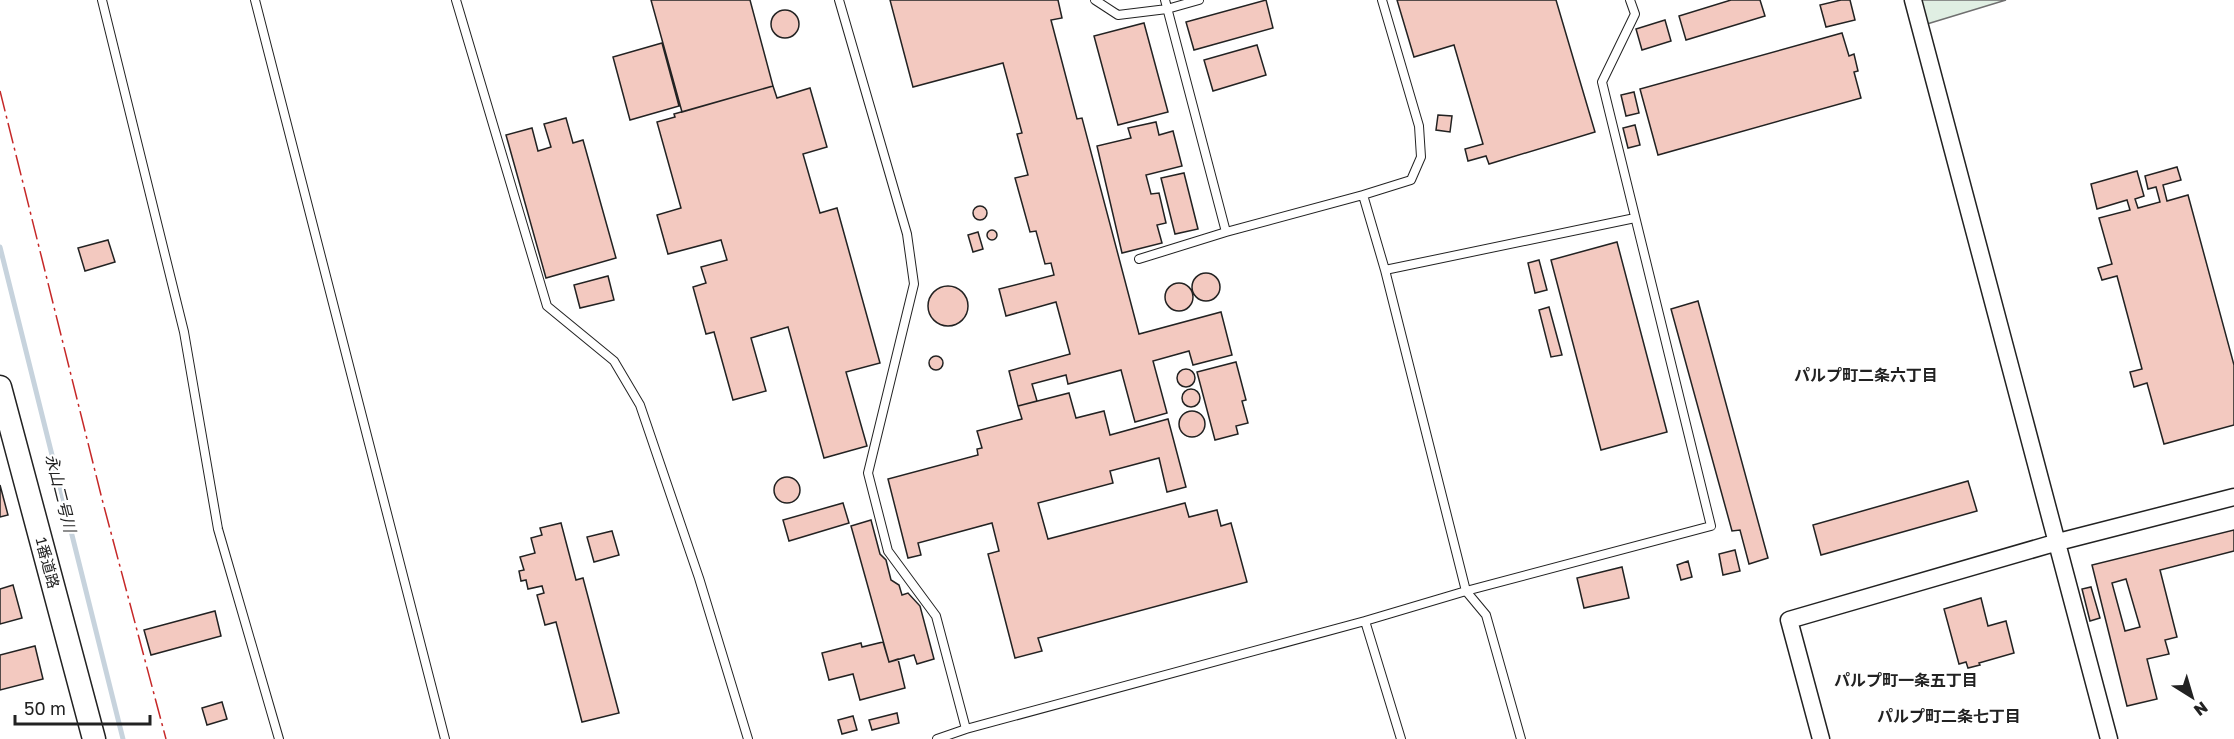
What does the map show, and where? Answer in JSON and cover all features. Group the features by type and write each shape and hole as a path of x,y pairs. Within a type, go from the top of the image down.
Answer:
{"street":[{"path":"1912,0 2109,739"},
{"name":"1番道路","path":"0,387 94,739"},
{"path":"1821,739 1789,620 2058,542 2234,497"}],"lane":[{"path":"102,0 184,332 218,529 279,739"},
{"path":"255,0 445,739"},
{"path":"456,0 547,306 614,361 640,405 699,578 748,739"},
{"path":"839,0 907,234 914,285 868,473 888,551 936,616 966,729"},
{"path":"1095,0 1118,15 1167,9 1199,0"},
{"path":"1165,0 1226,232"},
{"path":"1139,259 1411,180 1421,158 1419,126 1382,0"},
{"path":"939,739 966,729 1365,621 1466,591 1711,526 1602,81 1635,14 1630,0"},
{"path":"1363,195 1385,270 1466,591 1486,615 1521,739"},
{"path":"1385,270 1635,218"},
{"path":"1365,621 1401,739"}],"green space":[{"path":"1921,0 2006,0 1927,24"}],"building":[{"path":"651,0 750,0 773,86 682,112"},
{"path":"890,0 1058,0 1062,18 1051,20 1077,119 1082,118 1139,334 1221,312 1232,355 1193,365 1189,351 1153,361 1167,413 1135,422 1121,370 1068,384 1066,375 1032,384 1037,401 1018,406 1009,371 1070,354 1056,302 1006,316 999,289 1054,275 1051,263 1045,264 1036,231 1030,232 1015,178 1028,175 1017,134 1022,133 1003,63 913,87"},
{"path":"1266,0 1273,28 1194,50 1186,22"},
{"path":"1397,0 1556,0 1595,132 1489,164 1486,156 1468,161 1465,149 1483,144 1454,45 1414,57"},
{"path":"1731,0 1760,0 1765,16 1686,40 1679,16"},
{"path":"1850,0 1855,20 1826,27 1820,5"},
{"path":"785,10 795,14 799,24 795,34 785,38 775,34 771,24 775,14"},
{"path":"1665,20 1671,41 1642,50 1636,29"},
{"path":"1144,23 1168,112 1118,125 1094,36"},
{"path":"1842,33 1849,56 1854,54 1858,71 1854,72 1861,98 1658,155 1640,89"},
{"path":"662,43 679,106 630,120 613,57"},
{"path":"1257,45 1266,75 1213,91 1204,60"},
{"path":"773,86 777,98 810,88 827,147 803,154 820,213 837,208 880,363 846,372 867,446 824,458 788,327 751,338 766,391 733,400 714,332 706,334 693,287 706,283 701,267 727,260 721,240 668,254 657,215 681,208 657,122 675,117 674,114"},
{"path":"1634,92 1639,113 1626,116 1621,95"},
{"path":"1438,115 1452,116 1450,132 1436,130"},
{"path":"566,118 573,143 583,140 616,258 546,278 506,135 532,128 538,151 551,147 544,124"},
{"path":"1156,122 1159,135 1173,131 1182,166 1146,175 1151,194 1159,193 1166,223 1157,225 1162,243 1122,253 1097,146 1131,138 1128,128"},
{"path":"1635,125 1640,145 1628,148 1623,128"},
{"path":"2177,167 2181,180 2163,185 2167,201 2188,195 2234,365 2234,425 2164,444 2147,383 2134,387 2130,372 2142,369 2117,276 2102,280 2098,268 2112,264 2099,218 2130,210 2127,200 2097,209 2091,184 2137,171 2144,196 2135,199 2138,208 2160,202 2156,187 2148,189 2145,176"},
{"path":"1184,173 1198,229 1175,234 1161,178"},
{"path":"977,206 983,206 987,213 983,220 977,220 973,216 973,210"},
{"path":"992,230 997,235 992,240 987,235"},
{"path":"978,232 983,249 973,252 968,235"},
{"path":"108,240 115,262 85,271 78,248"},
{"path":"1617,242 1667,432 1601,450 1551,260"},
{"path":"1539,260 1547,290 1535,293 1528,263"},
{"path":"1206,273 1216,277 1220,287 1216,297 1206,301 1196,297 1192,287 1196,277"},
{"path":"608,276 614,300 580,308 574,285"},
{"path":"1179,283 1189,287 1193,297 1189,307 1179,311 1169,307 1165,297 1169,287"},
{"path":"948,286 956,287 962,292 967,298 967,314 962,320 956,325 948,326 940,325 934,320 929,314 928,306 929,298 934,292 940,287"},
{"path":"1698,301 1768,558 1749,564 1740,530 1732,531 1671,309"},
{"path":"1549,307 1562,355 1551,357 1539,310"},
{"path":"933,356 939,356 943,363 939,370 933,370 929,366 929,360"},
{"path":"1236,362 1246,400 1242,401 1248,423 1236,426 1238,434 1215,440 1197,372"},
{"path":"1182,369 1190,369 1195,374 1193,385 1182,387 1177,382 1177,374"},
{"path":"1187,389 1195,389 1200,394 1198,405 1187,407 1182,402 1182,394"},
{"path":"1069,393 1076,418 1104,411 1110,435 1168,419 1186,487 1167,492 1159,458 1110,471 1113,483 1038,503 1048,539 1185,503 1189,517 1217,510 1221,526 1231,523 1247,582 1038,638 1042,651 1015,658 988,554 999,551 992,523 918,543 921,555 908,558 888,479 978,455 977,449 982,448 977,431 1022,419 1018,406"},
{"path":"1192,411 1201,415 1205,424 1201,433 1192,437 1183,433 1179,424 1183,415"},
{"path":"787,477 797,480 800,490 797,500 787,503 777,500 774,490 777,480"},
{"path":"1968,481 1977,511 1821,555 1813,525"},
{"path":"0,485 8,515 0,517"},
{"path":"843,503 849,523 789,541 783,520"},
{"path":"871,520 880,554 886,560 891,580 899,585 902,595 908,593 920,606 934,659 917,664 914,655 889,662 851,526"},
{"path":"561,523 576,580 583,578 619,713 582,722 556,622 545,625 537,595 544,593 542,586 528,589 526,580 521,581 519,571 524,570 520,557 535,553 531,538 542,535 540,528"},
{"path":"2234,530 2234,551 2160,570 2177,637 2165,640 2169,654 2147,659 2157,699 2127,706 2092,565","holes":["2126,579 2140,627 2125,631 2112,583"]},
{"path":"612,531 619,555 594,562 587,537"},
{"path":"1735,550 1740,571 1723,575 1719,554"},
{"path":"1688,561 1692,577 1681,580 1677,565"},
{"path":"1622,567 1629,598 1584,608 1577,578"},
{"path":"13,585 22,618 0,624 0,589"},
{"path":"2091,587 2100,618 2090,621 2082,589"},
{"path":"1981,598 1988,626 2006,621 2014,653 1968,668 1966,662 1959,664 1944,609"},
{"path":"215,611 221,636 151,655 144,630"},
{"path":"883,642 889,662 898,659 905,688 860,700 853,674 829,680 822,653 861,643 862,647"},
{"path":"35,646 43,679 0,690 0,655"},
{"path":"222,702 227,719 207,725 202,708"},
{"path":"897,713 899,723 872,730 869,720"},
{"path":"853,716 857,730 842,734 838,720"}],"waterway":[{"name":"永山二号川","path":"0,247 123,739"}],"power":[{"path":"0,91 102,499 166,739"}],"district":[{"name":"パルプ町二条六丁目","path":"1866,375"},
{"name":"パルプ町一条五丁目","path":"1906,680"},
{"name":"パルプ町二条七丁目","path":"1949,716"}]}
